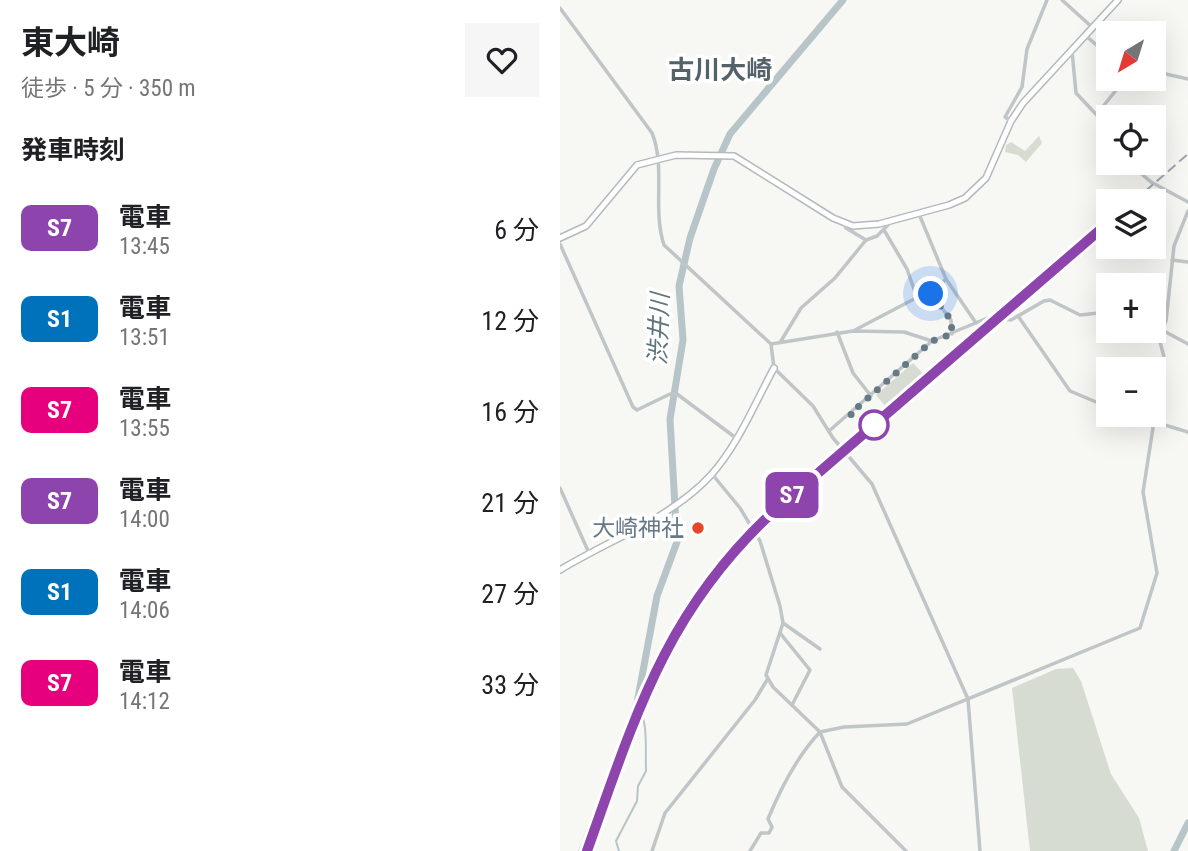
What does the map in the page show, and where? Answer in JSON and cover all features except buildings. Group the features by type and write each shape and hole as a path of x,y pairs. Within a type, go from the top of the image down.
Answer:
{"main road":[{"path":"560,241 586,226 637,165 657,158 720,154 741,159 844,223 861,226 892,221 957,202 979,187 991,169 1011,121 1023,103 1114,2"},
{"path":"560,570 680,502 712,474 736,438 774,368"}],"street":[{"path":"1011,121 1005,117 1022,87 1027,49 1046,0"},
{"path":"1062,0 1093,28"},
{"path":"560,8 652,133 657,158 660,231 667,249 771,344 774,368 813,406 829,432 872,484 968,699 980,851"},
{"path":"1086,36 1096,45"},
{"path":"1072,49 1076,93 1096,113"},
{"path":"1166,74 1188,79"},
{"path":"1104,105 1115,91"},
{"path":"1143,175 1188,202"},
{"path":"1166,319 1172,260 1188,211"},
{"path":"918,214 946,279 976,323"},
{"path":"781,341 801,308 835,278 866,240 884,230 892,221"},
{"path":"844,223 846,228 866,240"},
{"path":"884,230 907,269 917,298"},
{"path":"560,241 633,407 637,410 670,394 677,394 736,438"},
{"path":"1172,260 1188,262"},
{"path":"853,331 917,298 931,294 946,279"},
{"path":"931,294 951,320 952,334"},
{"path":"829,432 932,341 994,316 1005,321 1050,300 1080,315 1096,313"},
{"path":"1018,316 1070,390 1096,402"},
{"path":"771,344 853,331 904,332 932,341"},
{"path":"837,332 848,364 871,396"},
{"path":"1166,332 1188,344"},
{"path":"1166,424 1188,432"},
{"path":"750,851 761,834 769,833 772,827 768,819 775,801 805,749 820,732 844,727 907,724 1140,628 1157,573 1143,492 1155,427"},
{"path":"652,851 665,813 755,700 767,679 783,623 760,541 740,508 712,474"},
{"path":"560,488 589,553"},
{"path":"783,623 820,649"},
{"path":"780,633 810,670 792,705"},
{"path":"767,679 820,732 839,783 905,851"}],"shaded area":[{"path":"1039,136 1042,143 1026,162 1018,155 1005,152 1006,145 1011,142 1025,151"},
{"path":"913,363 927,378 887,408 876,395"},
{"path":"1073,668 1081,681 1111,774 1139,818 1148,851 1030,851 1012,688 1056,669"}],"waterway":[{"name":"渋井川","path":"582,851 637,703 657,596 677,542 670,419 683,340 679,286 690,238 714,169 730,134 843,0"},
{"path":"619,851 616,841 637,801 638,786 646,771 645,727 637,703"},
{"path":"1174,851 1188,823"}],"railway":[{"path":"1148,189 1188,154"},
{"path":"587,851 638,711 658,669 679,628 705,588 736,549 773,511 1096,233"}],"train":[{"name":"S7","path":"587,851 653,673 688,611 713,574 773,512 1096,233"}],"place":[{"name":"大崎神社","path":"698,528"}],"district":[{"name":"古川大崎","path":"720,70"}],"route":[{"path":"874,425 850,414 932,341 952,334 951,320 931,294"}]}
